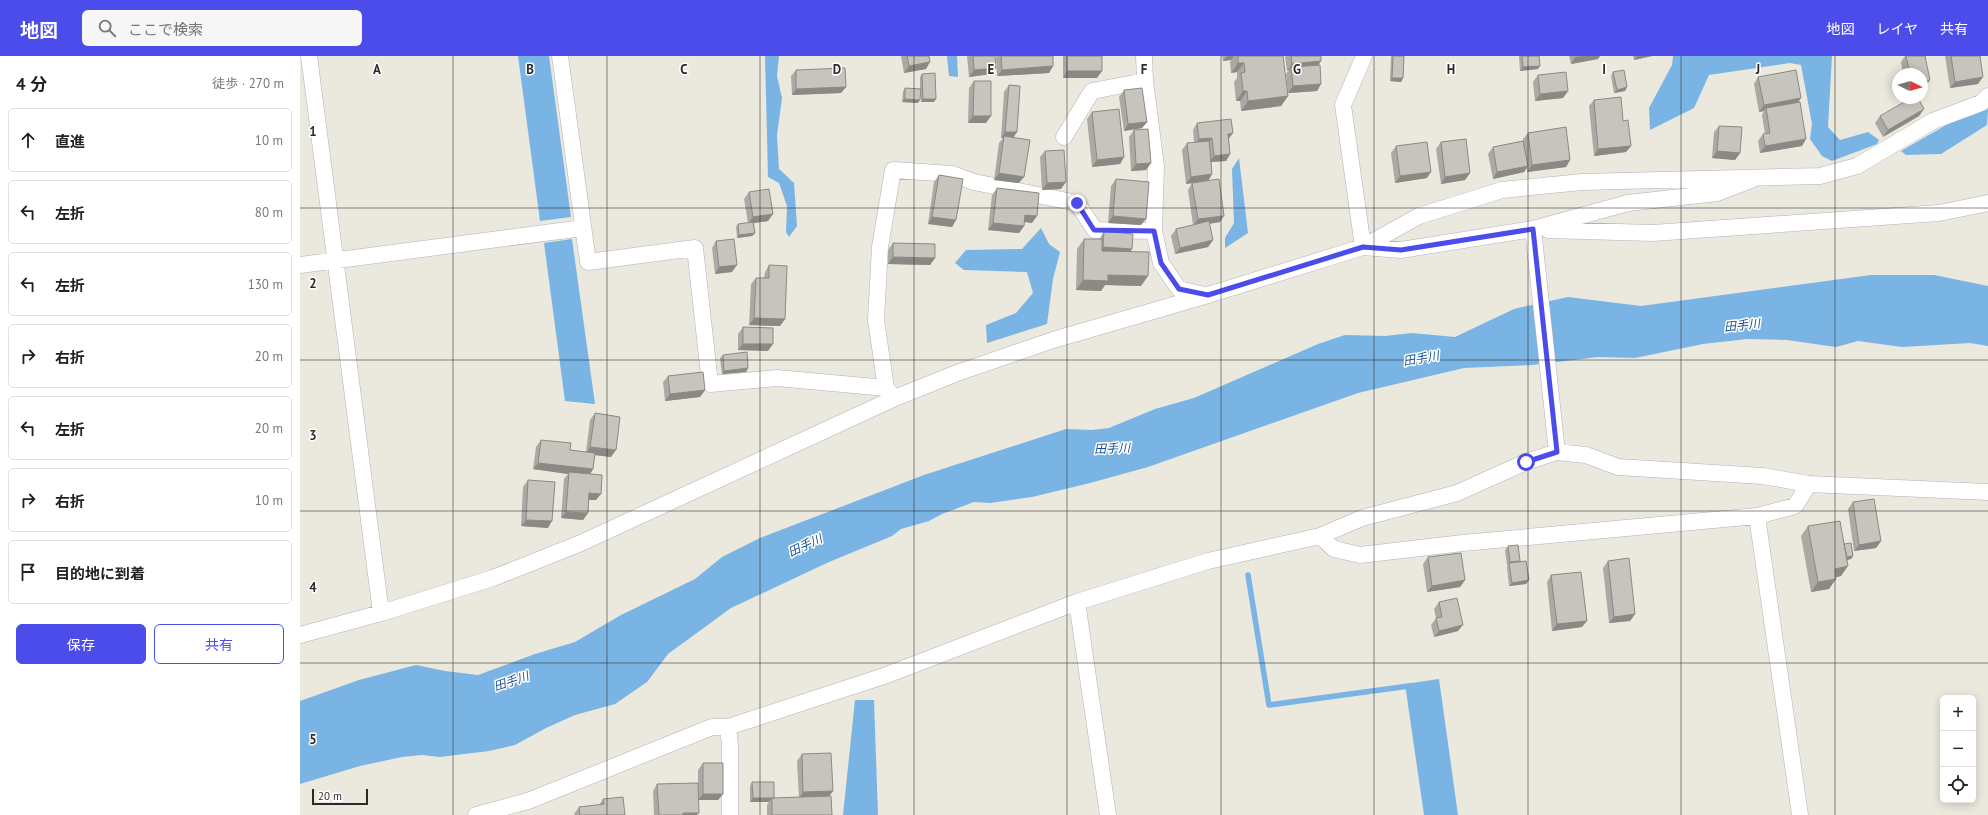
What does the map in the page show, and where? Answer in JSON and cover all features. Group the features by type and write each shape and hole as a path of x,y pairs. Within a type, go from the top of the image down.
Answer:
{"street":[{"path":"309,56 381,613"},
{"path":"560,56 588,262 695,248 710,384 777,378 891,393"},
{"path":"1144,56 1145,82 1156,166 1154,231 1161,263 1179,289 1208,295"},
{"path":"1363,247 1343,105 1364,56"},
{"path":"1064,137 1092,91 1145,82"},
{"path":"300,635 381,613 493,578 581,543 891,393 957,374 1053,340 1208,295 1363,247 1419,216 1502,190 1582,182 1820,176 1857,166 1933,121 1981,103 1988,96"},
{"path":"891,393 876,320 880,247 893,170 952,174 974,182 1077,203 1094,230 1154,231"},
{"path":"1363,247 1401,250 1533,229 1628,203 1716,193 1756,178"},
{"path":"1533,229 1653,233 1939,213 1988,203"},
{"path":"300,265 583,228"},
{"path":"1533,229 1557,452"},
{"path":"476,815 528,801 712,727 728,727 864,683 1077,602 1208,561 1320,536 1362,518 1457,493 1526,462 1557,452 1586,455 1618,467 1763,476 1809,484 1988,492"},
{"path":"1320,536 1334,548 1360,555 1471,542 1757,516 1795,506 1809,484"},
{"path":"1757,516 1800,815"},
{"path":"1077,602 1108,815"},
{"path":"728,727 730,745 730,815"}],"water":[{"path":"518,56 549,56 571,217 540,221"},
{"path":"765,56 779,56 777,76 782,98 777,135 779,169 794,183 797,226 789,237 786,232 787,206 779,183 768,177"},
{"path":"947,56 957,56 958,77 949,76"},
{"path":"1673,56 1832,56 1828,127 1840,140 1868,132 1879,140 1877,144 1832,161 1822,156 1810,139 1812,124 1801,65 1790,63 1709,75 1694,108 1650,130 1649,108 1672,65"},
{"path":"1988,109 1987,125 1941,154 1906,155 1901,151 1948,124"},
{"path":"1239,158 1248,233 1225,248 1225,238 1234,223 1232,169"},
{"path":"1041,228 1049,244 1060,252 1053,279 1047,324 987,343 986,325 1016,313 1033,293 1027,272 964,270 955,263 966,250 1022,249"},
{"path":"572,239 595,404 565,401 544,243"},
{"name":"田手川","path":"1871,275 1934,275 1988,286 1988,346 1970,343 1902,347 1858,341 1836,347 1787,340 1747,339 1703,344 1635,358 1598,357 1532,365 1464,368 1358,393 1148,467 1032,497 990,503 974,502 942,514 929,521 901,529 892,536 829,562 731,608 668,654 647,682 615,704 575,715 546,728 515,745 489,751 440,757 422,755 402,757 360,766 300,784 300,701 359,680 416,665 445,671 478,675 535,654 575,642 621,615 695,579 722,557 760,538 924,475 1066,429 1092,430 1109,428 1155,409 1194,398 1318,344 1345,335 1385,336 1412,333 1455,337 1514,309 1568,297 1641,306"},
{"path":"1439,679 1458,815 1424,815 1405,684"},
{"path":"855,700 874,700 878,815 843,815"}],"building":[{"path":"907,56 929,56 930,62 909,66"},
{"path":"973,56 995,56 996,68 974,70"},
{"path":"1001,56 1053,56 1053,66 1002,70"},
{"path":"1067,56 1102,56 1102,71 1067,71"},
{"path":"1238,56 1283,56 1288,96 1248,101 1247,91 1243,91 1241,73 1245,72 1244,63 1238,63"},
{"path":"1291,56 1321,56 1321,61 1292,64"},
{"path":"1393,56 1404,56 1403,78 1392,78"},
{"path":"1522,56 1539,56 1540,66 1523,67"},
{"path":"1906,56 1925,56 1928,68 1909,68"},
{"path":"1951,56 1980,56 1983,77 1955,82"},
{"path":"1320,65 1321,84 1293,86 1291,67"},
{"path":"845,68 846,87 796,89 796,70"},
{"path":"1624,70 1627,87 1617,90 1613,72"},
{"path":"1796,70 1801,98 1764,105 1758,77"},
{"path":"1928,70 1930,80 1928,80"},
{"path":"1566,72 1568,91 1540,94 1538,75"},
{"path":"935,73 936,99 923,99 922,74"},
{"path":"974,81 991,81 991,116 973,116"},
{"path":"1009,85 1020,86 1017,132 1005,132"},
{"path":"905,88 921,89 920,100 905,99"},
{"path":"1142,88 1147,122 1128,124 1124,90"},
{"path":"1621,97 1623,121 1628,120 1631,146 1598,149 1594,100"},
{"path":"1800,102 1806,139 1765,146 1763,134 1770,133 1766,108"},
{"path":"1901,104 1921,104 1924,109 1888,130 1880,116"},
{"path":"1119,109 1124,157 1097,160 1092,112"},
{"path":"1231,119 1233,133 1228,134 1230,154 1214,156 1212,138 1199,139 1197,123"},
{"path":"1719,126 1742,127 1740,153 1717,151"},
{"path":"1566,127 1570,160 1532,165 1528,133"},
{"path":"1148,129 1151,163 1136,164 1134,130"},
{"path":"1004,136 1030,140 1024,177 999,173"},
{"path":"1466,139 1470,173 1445,177 1441,142"},
{"path":"1209,141 1212,174 1191,177 1187,143"},
{"path":"1523,141 1528,166 1497,172 1493,147"},
{"path":"1427,142 1431,172 1400,176 1396,146"},
{"path":"1064,150 1066,182 1047,183 1045,151"},
{"path":"939,175 963,179 956,220 932,217"},
{"path":"1116,179 1149,182 1146,219 1113,216"},
{"path":"1219,179 1224,216 1198,219 1192,183"},
{"path":"997,188 1039,193 1037,216 1025,215 1024,226 993,223"},
{"path":"769,189 773,214 753,217 749,192"},
{"path":"1209,221 1213,240 1180,248 1176,229"},
{"path":"753,222 755,233 739,235 738,224"},
{"path":"1104,231 1133,234 1132,249 1103,247"},
{"path":"734,239 737,265 719,267 716,241"},
{"path":"1084,239 1102,239 1102,251 1149,252 1148,276 1108,275 1108,281 1083,280"},
{"path":"893,243 935,244 935,258 893,257"},
{"path":"769,265 787,266 785,319 754,318 756,278 769,278"},
{"path":"743,327 773,328 773,344 743,344"},
{"path":"747,352 748,368 724,371 723,355"},
{"path":"703,372 705,390 670,394 668,376"},
{"path":"595,413 620,417 616,450 590,447"},
{"path":"541,440 571,443 570,450 595,453 593,469 538,463"},
{"path":"569,472 602,475 601,494 589,493 588,513 566,512"},
{"path":"528,480 555,482 552,521 526,520"},
{"path":"1874,499 1881,541 1859,545 1853,502"},
{"path":"1840,521 1848,566 1835,569 1836,579 1818,582 1808,526"},
{"path":"1851,543 1853,556 1847,557 1844,544"},
{"path":"1518,545 1520,561 1510,562 1508,546"},
{"path":"1461,553 1465,580 1432,586 1428,557"},
{"path":"1629,558 1635,614 1614,617 1608,561"},
{"path":"1526,561 1529,580 1512,583 1509,563"},
{"path":"1581,572 1587,621 1557,624 1551,575"},
{"path":"1457,598 1463,625 1439,631 1436,618 1442,617 1439,602"},
{"path":"831,753 833,791 803,792 802,754"},
{"path":"703,763 723,763 723,794 703,794"},
{"path":"752,782 774,782 774,798 753,798"},
{"path":"698,783 699,813 659,815 657,784"},
{"path":"831,796 832,815 772,815 772,798"},
{"path":"623,797 625,815 580,815 579,807 604,804 603,799"}],"waterway":[{"path":"1248,575 1269,705 1409,686"}],"route":[{"path":"1077,203 1094,230 1154,231 1161,263 1179,289 1208,295 1363,247 1401,250 1533,229 1557,452 1526,462"}]}
